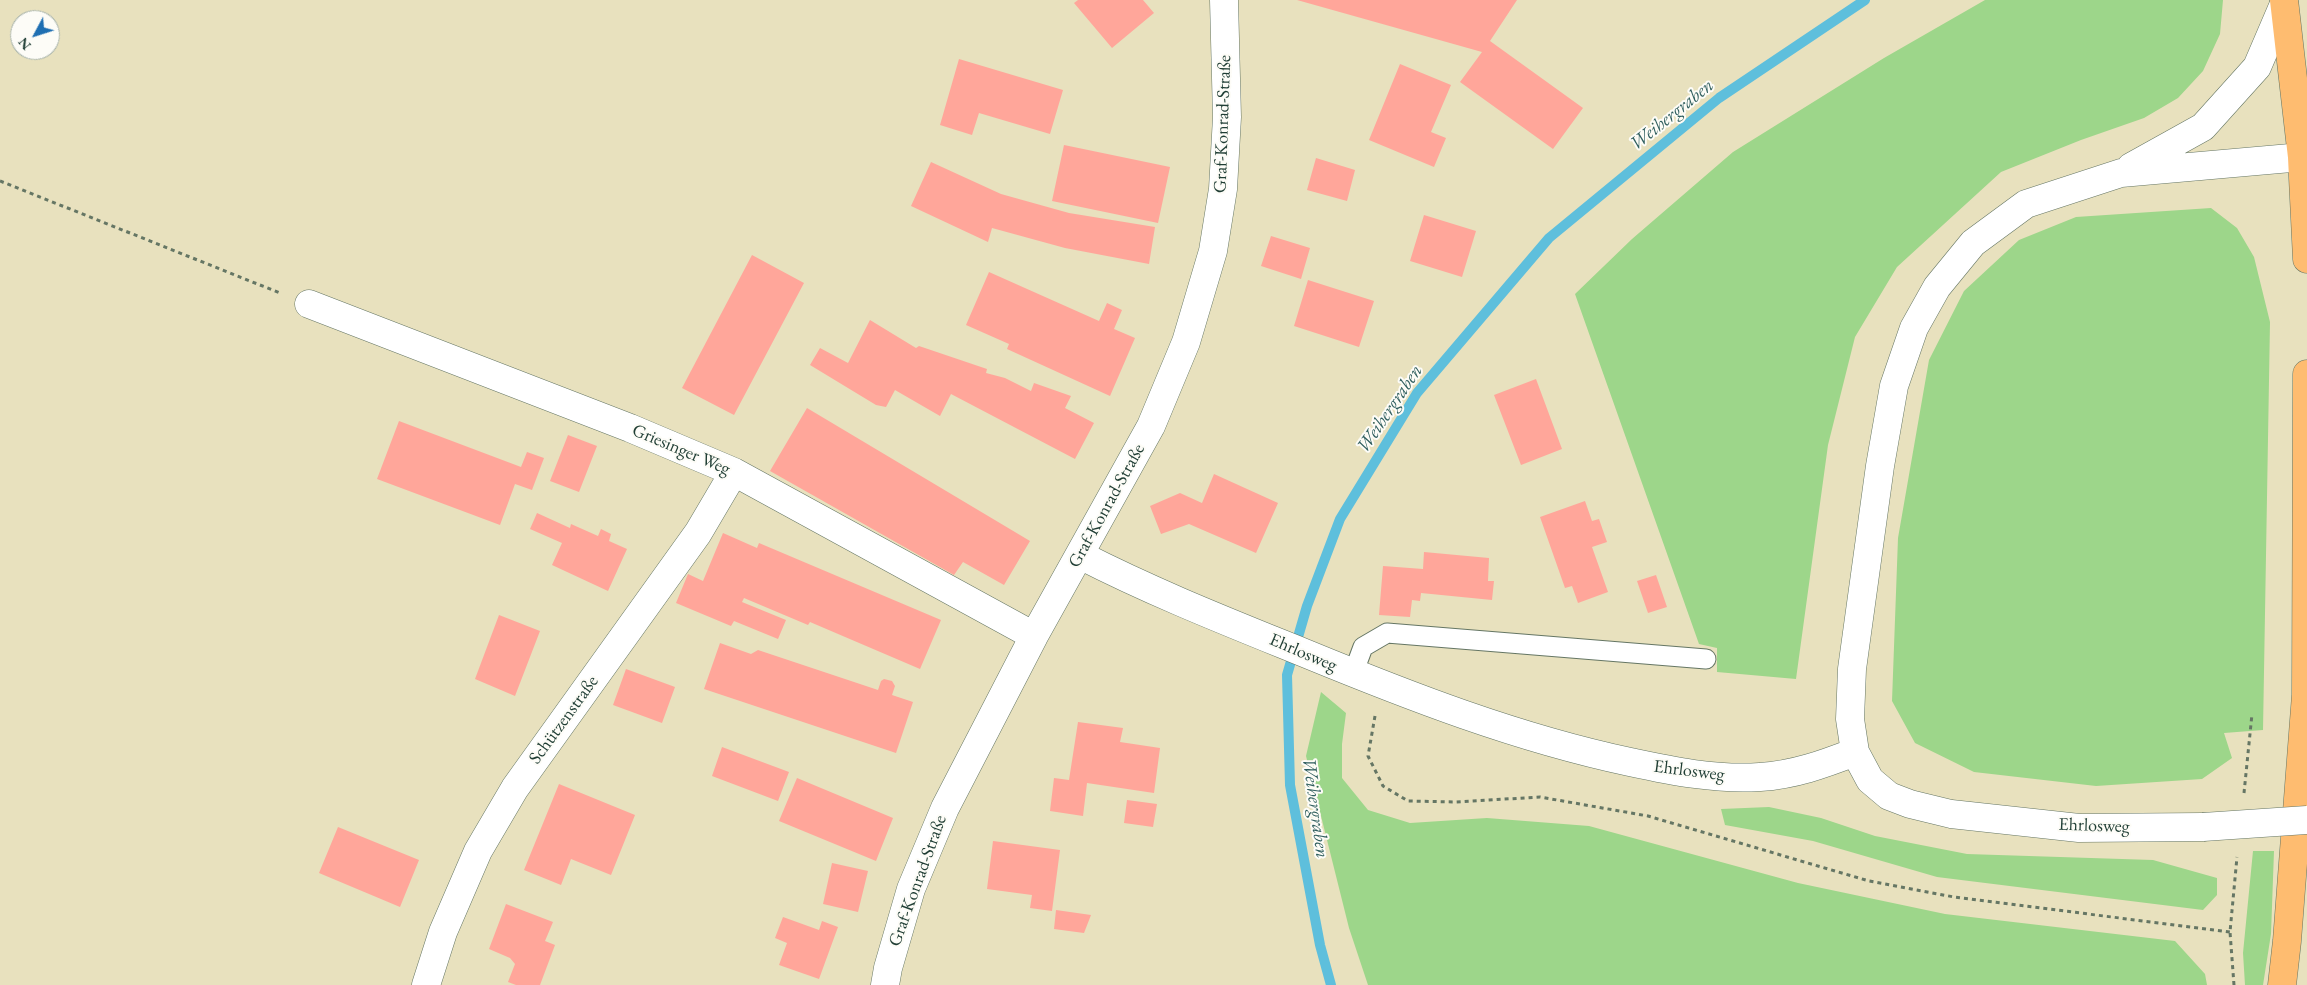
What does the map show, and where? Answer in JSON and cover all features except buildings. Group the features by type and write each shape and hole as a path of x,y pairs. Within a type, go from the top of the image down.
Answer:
{"main road":[{"path":"2284,2 2302,157 2307,259"},
{"path":"2282,985 2306,695 2307,374"}],"street":[{"name":"Graf-Konrad-Straße","path":"885,985 888,968 911,889 945,808 1034,636 1151,426 1186,342 1213,250 1223,189 1227,116 1224,0"},
{"path":"1855,752 1850,719 1852,669 1880,466 1894,386 1914,328 1937,287 1974,244 2026,204 2121,173 2203,127 2257,67 2284,2"},
{"path":"2121,173 2302,157"},
{"name":"Griesinger Weg","path":"309,304 630,428 734,472 1034,636"},
{"name":"Schützenstraße","path":"426,985 443,932 478,852 515,788 698,533 734,472"},
{"name":"Ehrlosweg","path":"1080,555 1123,577 1384,686 1529,736 1604,757 1683,774 1760,777 1811,769 1855,752 1870,780 1889,796 1910,804 1951,814 2079,828 2202,827 2307,820"}],"lane":[{"path":"1353,674 1363,647 1387,633 1706,659"}],"path":[{"path":"0,181 309,304"},
{"path":"1384,686 1368,756 1383,786 1408,801 1456,802 1540,797 1648,816 1870,881 1954,897 2230,932"}],"green space":[{"path":"1985,0 2223,0 2220,34 2203,71 2178,98 2144,118 2081,140 2001,172 1897,267 1855,337 1828,445 1796,679 1717,672 1717,648 1699,644 1575,294 1632,239 1733,152 1884,58"},
{"path":"2211,208 2237,228 2254,257 2270,322 2263,730 2224,733 2232,758 2202,779 2096,786 1974,772 1915,743 1892,701 1898,538 1929,360 1964,291 2019,240 2076,217"},
{"path":"1321,692 1346,713 1342,744 1342,778 1368,810 1410,823 1487,818 1589,826 1798,883 1945,914 2175,941 2205,974 2207,985 1368,985 1349,928 1306,756"},
{"path":"1769,807 1821,818 1875,836 1967,854 2153,860 2217,878 2217,895 2203,910 1937,877 1813,841 1725,825 1721,809"},
{"path":"2253,851 2274,851 2271,934 2263,985 2245,985 2243,953"}],"waterway":[{"name":"Weihergraben","path":"1331,985 1320,945 1290,785 1287,675 1307,606 1340,519 1417,393 1549,238 1719,98 1865,0"}]}
